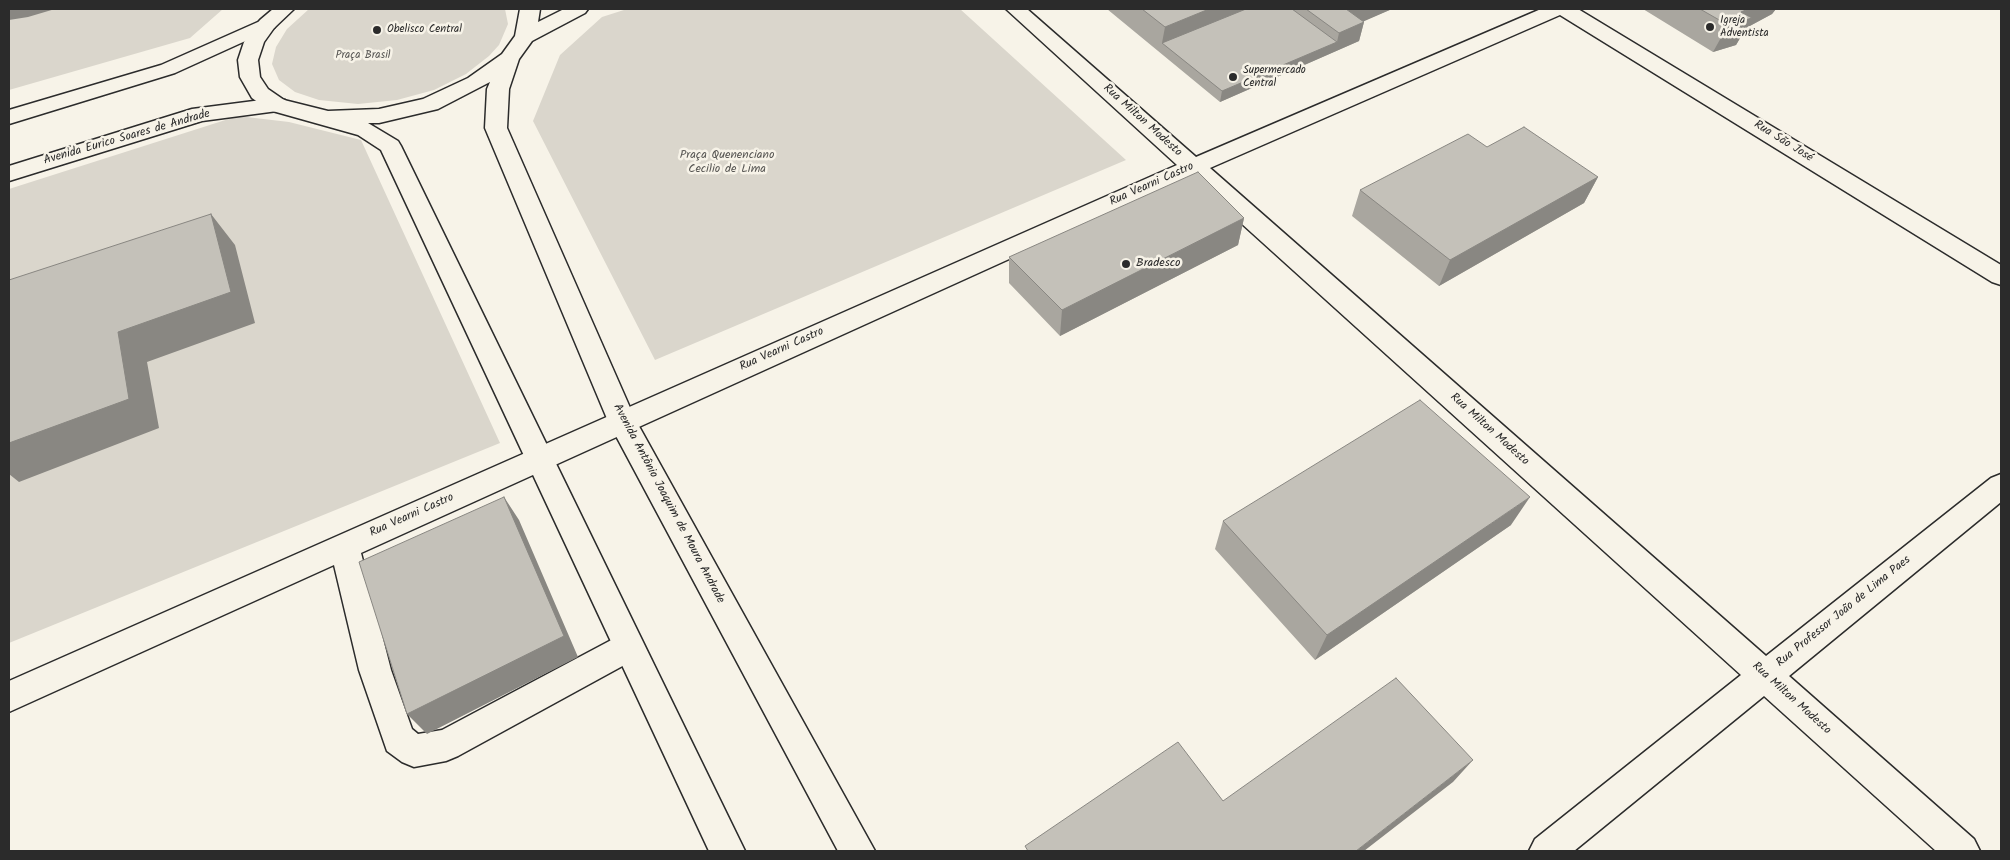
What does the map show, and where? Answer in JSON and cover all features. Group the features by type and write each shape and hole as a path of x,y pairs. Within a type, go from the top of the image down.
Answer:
{"main road":[{"path":"284,9 267,24 254,42 248,60 250,77 260,92 277,105 366,130 390,146 726,851"},
{"path":"328,118 379,116 430,104 475,83 509,58 524,37 530,9"},
{"path":"524,37 578,9"},
{"name":"Rua Milton Modesto","path":"1016,9 1962,851"},
{"name":"Rua Vearni Castro","path":"9,696 1193,166 1557,9"},
{"name":"Rua São José","path":"1564,9 2001,276"},
{"path":"9,117 168,69 267,24"},
{"name":"Avenida Antônio Joaquim de Moura Andrade","path":"509,58 498,89 496,128 622,421 857,851"},
{"name":"Avenida Eurico Soares de Andrade","path":"9,174 200,114 277,105"},
{"name":"Rua Professor João de Lima Paes","path":"1547,851 2001,486"},
{"path":"344,547 376,670 399,740 414,751 446,745 628,647"}],"green space":[{"path":"9,9 223,9 190,38 9,90"},
{"name":"Praça Brasil","path":"309,9 505,9 508,24 499,45 489,56 466,74 434,90 397,100 358,104 319,100 295,92 279,80 272,64 276,47 287,29"},
{"name":"Praça Quenenciano Cecilio de Lima","path":"627,9 960,9 1126,160 655,360 533,121 560,55 602,17"},
{"path":"238,116 289,122 361,140 500,443 9,643 9,189"}],"building":[{"path":"1142,9 1209,9 1165,27"},
{"name":"Supermercado Central","path":"1246,9 1292,9 1337,42 1222,91 1162,43"},
{"path":"1306,9 1346,9 1364,22 1339,33"},
{"path":"1700,9 1748,9 1741,12 1752,18 1728,25"},
{"path":"1524,127 1598,177 1450,260 1360,190 1468,134 1487,147"},
{"path":"1198,172 1244,218 1062,310 1009,257"},
{"path":"211,214 231,292 118,332 129,399 9,443 9,280"},
{"path":"1420,400 1530,497 1327,635 1223,521"},
{"path":"504,497 564,636 407,714 359,562"},
{"path":"1396,678 1473,760 1356,851 1028,851 1025,846 1178,742 1223,801"}],"place":[{"name":"Igreja Adventista","path":"1710,27"},
{"name":"Obelisco Central","path":"377,30"},
{"name":"Supermercado Central","path":"1233,77"},
{"name":"Bradesco","path":"1126,264"}]}
